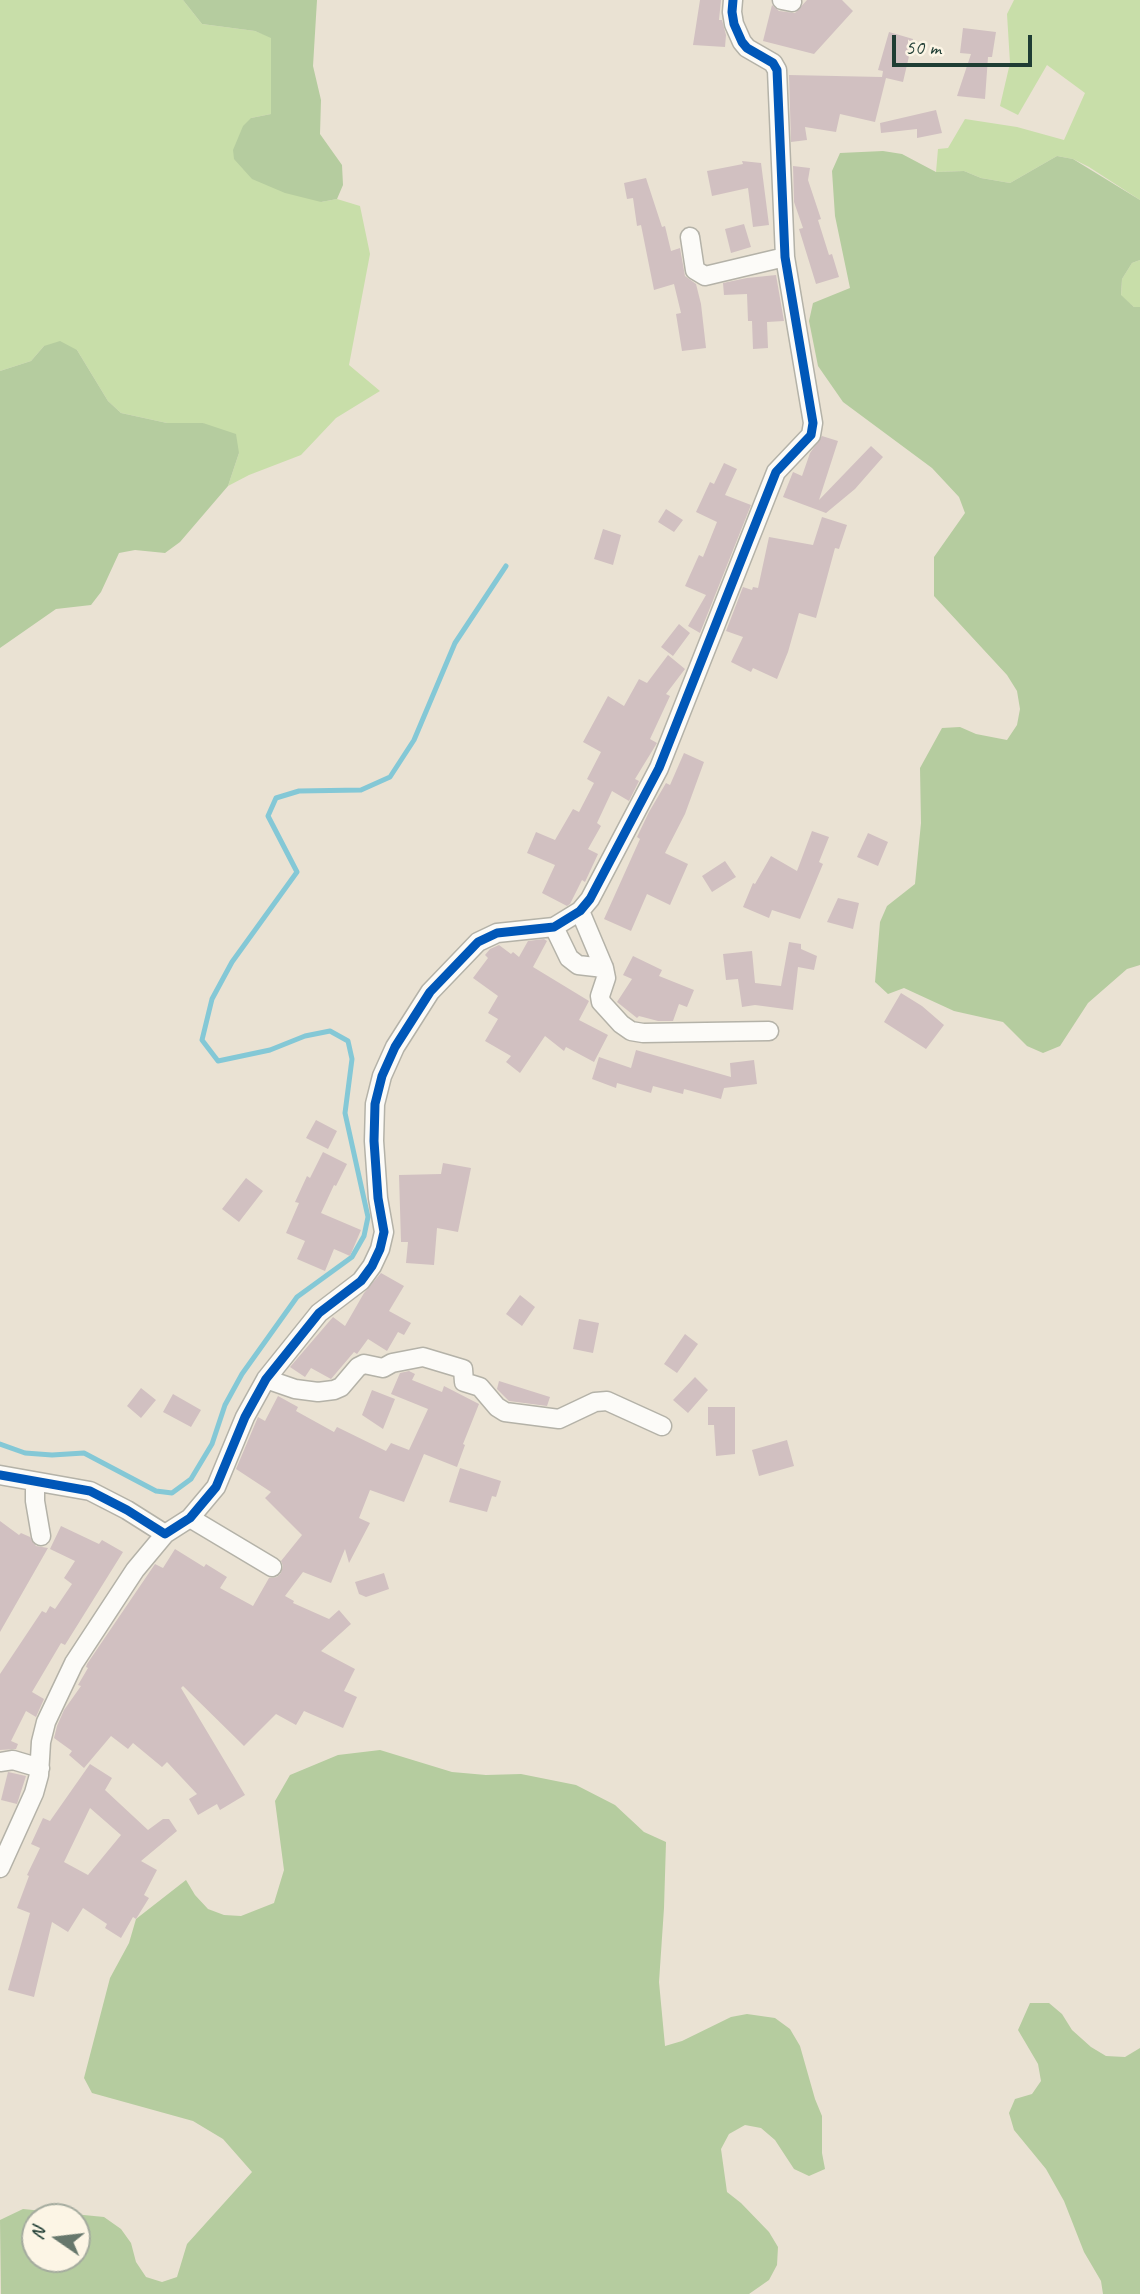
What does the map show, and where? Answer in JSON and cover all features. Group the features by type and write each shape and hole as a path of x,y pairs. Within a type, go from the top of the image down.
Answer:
{"street":[{"path":"0,1868 34,1793 46,1722 74,1663 135,1570 165,1534 190,1518 216,1487 245,1417 266,1379 319,1313 361,1281 372,1266 384,1232 378,1198 374,1141 375,1104 382,1076 402,1036 430,992 478,942 497,933 554,927 580,911 590,899 659,768 776,472 811,435 813,423 785,257 777,70 774,63 747,48 742,42 736,32 732,12 733,0"},
{"path":"690,237 695,270 705,276 785,257"},
{"path":"580,911 604,968 606,978 600,996 601,1002 631,1031 769,1031"},
{"path":"554,927 569,958 578,965 604,968"},
{"path":"266,1379 303,1390 334,1390 341,1387 358,1367 364,1364 383,1368 392,1363 423,1357 463,1369 464,1382 480,1387 497,1407 505,1412 559,1419 594,1402 607,1401 662,1426"},
{"path":"0,1475 90,1491 165,1534"},
{"path":"35,1483 41,1536"},
{"path":"190,1518 272,1567"},
{"path":"0,1762 13,1760 40,1768"}],"green space":[{"path":"0,0 183,0 202,24 255,31 271,37 271,114 251,118 321,202 337,199 360,206 370,254 349,365 380,391 336,418 301,455 228,486 239,453 203,423 167,423 121,413 108,401 77,350 44,346 31,361 0,371"},
{"path":"183,0 317,0 313,66 321,100 320,134 342,165 343,185 337,199 321,202 285,193 252,179 234,159 233,150 243,126 251,118 271,114 271,38 255,31 202,24"},
{"path":"1014,0 1140,0 1140,200 1089,167 1073,159 1057,156 1010,183 981,178 964,171 936,172 938,149 948,148 965,119 1017,127 1064,140 1085,93 1047,65 1018,115 1000,106 1010,63 1007,14"},
{"path":"883,151 902,154 936,172 964,171 981,178 1010,183 1057,156 1073,159 1140,200 1140,260 1132,263 1122,279 1121,295 1134,307 1140,307 1140,965 1127,969 1088,1003 1060,1046 1043,1053 1027,1046 1003,1022 954,1011 904,988 888,994 875,982 880,922 887,906 915,884 921,823 920,768 942,728 960,727 976,734 1007,740 1017,725 1020,709 1017,691 1007,675 934,596 934,557 965,513 959,497 932,468 843,402 818,366 809,321 813,303 850,288 835,216 832,171 840,153"},
{"path":"1140,260 1140,307 1134,307 1121,296 1122,279 1132,263"},
{"path":"60,341 77,350 108,401 121,413 167,423 203,423 236,434 239,453 228,486 180,542 165,553 135,550 119,553 101,592 91,605 56,609 0,648 0,371 31,361 44,346"},
{"path":"380,1750 452,1772 521,1774 576,1785 615,1805 644,1832 666,1842 659,1982 665,2046 682,2041 731,2017 747,2014 775,2018 790,2029 800,2046 822,2116 825,2169 809,2176 794,2169 775,2140 761,2128 745,2125 729,2134 721,2149 727,2192 769,2232 778,2247 777,2265 769,2280 749,2294 1,2294 0,2220 21,2210 21,2273 91,2273 91,2216 104,2217 121,2229 131,2243 136,2262 146,2277 162,2282 177,2277 187,2244 252,2172 223,2139 193,2121 92,2093 84,2078 110,1978 129,1943 136,1919 186,1880 208,1909 224,1915 241,1916 274,1903 284,1870 275,1801 290,1775 338,1755"},
{"path":"1030,2003 1049,2003 1062,2014 1072,2030 1106,2056 1125,2057 1140,2048 1140,2294 1103,2294 1101,2281 1084,2252 1064,2201 1046,2169 1014,2130 1009,2113 1015,2099 1032,2094 1041,2081 1038,2064 1018,2030"}],"building":[{"path":"700,0 721,0 719,20 722,20 726,35 725,47 693,45"},
{"path":"807,0 842,0 853,11 814,54 763,41 772,5 779,11 795,13"},
{"path":"963,28 996,32 992,57 988,57 985,99 957,96 971,54 960,53"},
{"path":"889,32 913,39 903,82 886,78 875,122 840,114 836,132 805,127 807,140 791,142 789,75 882,77 883,71 878,70"},
{"path":"936,110 942,133 917,138 917,129 881,133 880,123"},
{"path":"742,161 761,163 769,225 753,227 748,188 712,196 707,171 743,164"},
{"path":"793,166 810,168 808,180 821,219 818,220 839,277 816,284 799,229 803,228 794,202"},
{"path":"646,178 662,227 665,226 671,251 680,248 685,276 696,284 706,348 682,351 676,314 681,313 674,284 654,290 641,225 637,226 633,198 627,199 624,183"},
{"path":"744,224 751,247 731,253 725,229"},
{"path":"776,275 784,321 767,322 768,348 753,349 747,294 724,295 723,283"},
{"path":"822,436 838,441 819,500 871,446 883,457 855,489 826,513 783,497 793,472 802,476 810,453"},
{"path":"724,463 737,469 725,495 751,505 700,633 688,626 706,595 685,586 699,555 703,557 717,522 696,512 710,482 714,484"},
{"path":"666,509 683,520 674,532 658,522"},
{"path":"822,517 847,525 839,549 835,548 816,618 799,613 777,679 753,668 751,672 731,662 743,637 726,631 743,587 752,590 753,587 758,588 769,537 813,545"},
{"path":"603,529 621,535 613,565 594,559"},
{"path":"679,624 690,633 673,656 661,647"},
{"path":"668,655 685,669 666,694 670,696 650,739 657,743 635,779 639,781 629,801 612,791 597,823 601,826 588,849 598,854 585,882 582,880 567,906 542,893 555,865 527,853 536,832 555,840 573,809 579,812 594,783 587,779 601,752 583,742 608,696 624,706 639,679 647,683"},
{"path":"684,753 704,762 685,814 665,853 688,864 670,905 647,894 631,931 604,919 640,839 637,837 649,812 666,783 670,785"},
{"path":"812,831 829,837 819,862 823,864 800,919 772,910 769,918 743,907 753,883 755,884 771,856 797,871"},
{"path":"868,833 888,842 878,866 857,857"},
{"path":"725,861 736,877 712,892 702,876"},
{"path":"838,898 859,903 853,929 827,922"},
{"path":"528,941 547,941 533,967 589,1001 579,1020 608,1035 594,1062 566,1047 564,1051 545,1036 520,1073 506,1062 511,1056 485,1041 498,1019 488,1013 498,996 473,978 488,958 485,955 490,949 499,945 519,957"},
{"path":"789,942 801,944 801,949 817,956 814,970 798,967 793,1010 755,1005 742,1007 738,979 726,980 723,954 752,951 755,983 781,986"},
{"path":"633,956 662,970 659,976 694,990 687,1007 679,1004 673,1021 658,1021 639,1016 637,1018 617,1002 632,979 623,975"},
{"path":"901,993 922,1006 944,1025 926,1049 884,1022"},
{"path":"636,1050 731,1077 730,1063 754,1060 757,1084 724,1088 721,1099 684,1089 683,1094 653,1086 651,1093 617,1083 616,1088 592,1079 599,1057 631,1068"},
{"path":"316,1120 337,1131 328,1149 306,1138"},
{"path":"323,1152 347,1164 321,1213 361,1230 350,1256 334,1249 325,1271 297,1259 305,1241 286,1233 299,1203 295,1202 307,1176 310,1178"},
{"path":"443,1163 471,1168 458,1232 437,1228 434,1265 406,1263 408,1242 401,1242 399,1175 441,1174"},
{"path":"246,1178 263,1191 239,1222 222,1209"},
{"path":"381,1273 404,1286 389,1311 411,1323 404,1335 398,1332 387,1351 368,1339 357,1354 354,1352 331,1379 311,1368 305,1377 290,1367 333,1317 345,1326 364,1293"},
{"path":"520,1295 535,1307 522,1326 506,1314"},
{"path":"579,1319 599,1323 593,1353 573,1349"},
{"path":"685,1334 698,1344 677,1373 664,1364"},
{"path":"409,1371 415,1374 412,1380 442,1392 444,1386 479,1404 457,1467 424,1454 404,1502 370,1490 359,1518 370,1523 349,1563 345,1549 331,1583 303,1572 285,1596 294,1601 293,1603 329,1619 339,1610 351,1624 321,1651 355,1669 344,1691 357,1697 343,1728 304,1711 296,1725 276,1714 244,1746 183,1686 181,1688 245,1795 220,1810 217,1804 198,1815 189,1799 197,1794 167,1762 162,1767 133,1743 128,1749 111,1736 84,1768 69,1755 72,1751 54,1738 57,1726 64,1710 81,1686 78,1685 88,1668 87,1664 155,1564 163,1568 175,1549 227,1577 220,1588 253,1606 269,1578 277,1577 281,1573 281,1561 302,1535 265,1498 271,1492 236,1469 258,1417 265,1421 278,1396 298,1407 296,1411 334,1432 337,1427 386,1451 391,1443 409,1450 428,1409 391,1394 400,1373"},
{"path":"695,1377 708,1390 688,1413 673,1400"},
{"path":"499,1381 550,1397 547,1406 509,1401 497,1389"},
{"path":"141,1388 156,1400 141,1418 127,1406"},
{"path":"372,1390 395,1399 383,1429 362,1415"},
{"path":"173,1394 201,1410 191,1427 163,1412"},
{"path":"708,1407 735,1407 735,1454 716,1456 714,1425 708,1425"},
{"path":"787,1440 794,1466 759,1476 752,1450"},
{"path":"460,1468 501,1481 487,1512 449,1502"},
{"path":"0,1521 19,1535 21,1533 30,1537 36,1546 48,1548 0,1632"},
{"path":"61,1526 99,1544 102,1540 123,1552 65,1645 61,1643 32,1692 44,1699 36,1717 26,1711 11,1741 18,1744 16,1749 0,1750 0,1674 42,1611 46,1613 50,1606 55,1609 72,1584 64,1578 75,1561 50,1549"},
{"path":"384,1573 389,1589 366,1597 359,1594 355,1582"},
{"path":"90,1764 112,1778 105,1790 148,1830 163,1819 169,1819 177,1831 141,1861 157,1870 144,1895 149,1898 136,1919 133,1917 121,1938 105,1928 107,1924 83,1908 68,1932 52,1922 34,1997 8,1990 30,1913 17,1908 29,1876 27,1875 40,1848 31,1844 43,1818 50,1821","holes":["90,1808 121,1835 88,1875 64,1862"]},
{"path":"8,1772 26,1776 17,1804 1,1800"}],"waterway":[{"path":"0,1444 25,1453 84,1453 156,1491 172,1493 191,1479 212,1444 225,1405 242,1374 297,1297 352,1257 364,1236 368,1217 345,1113 352,1059 348,1041 330,1031 305,1036 270,1050 218,1061 202,1040 212,999 232,962 297,872 268,816 276,798 299,791 361,790 390,777 414,740 455,643 506,566"}],"cycle path":[{"path":"0,1475 90,1491 165,1534 190,1518 216,1487 245,1417 266,1379 319,1313 361,1281 380,1249 384,1232 378,1198 374,1141 375,1104 382,1076 395,1047 430,992 478,942 497,933 554,927 580,911 590,899 659,768 776,472 811,435 813,423 785,257 777,70 773,63 747,48 742,42 734,24 733,0"}]}
